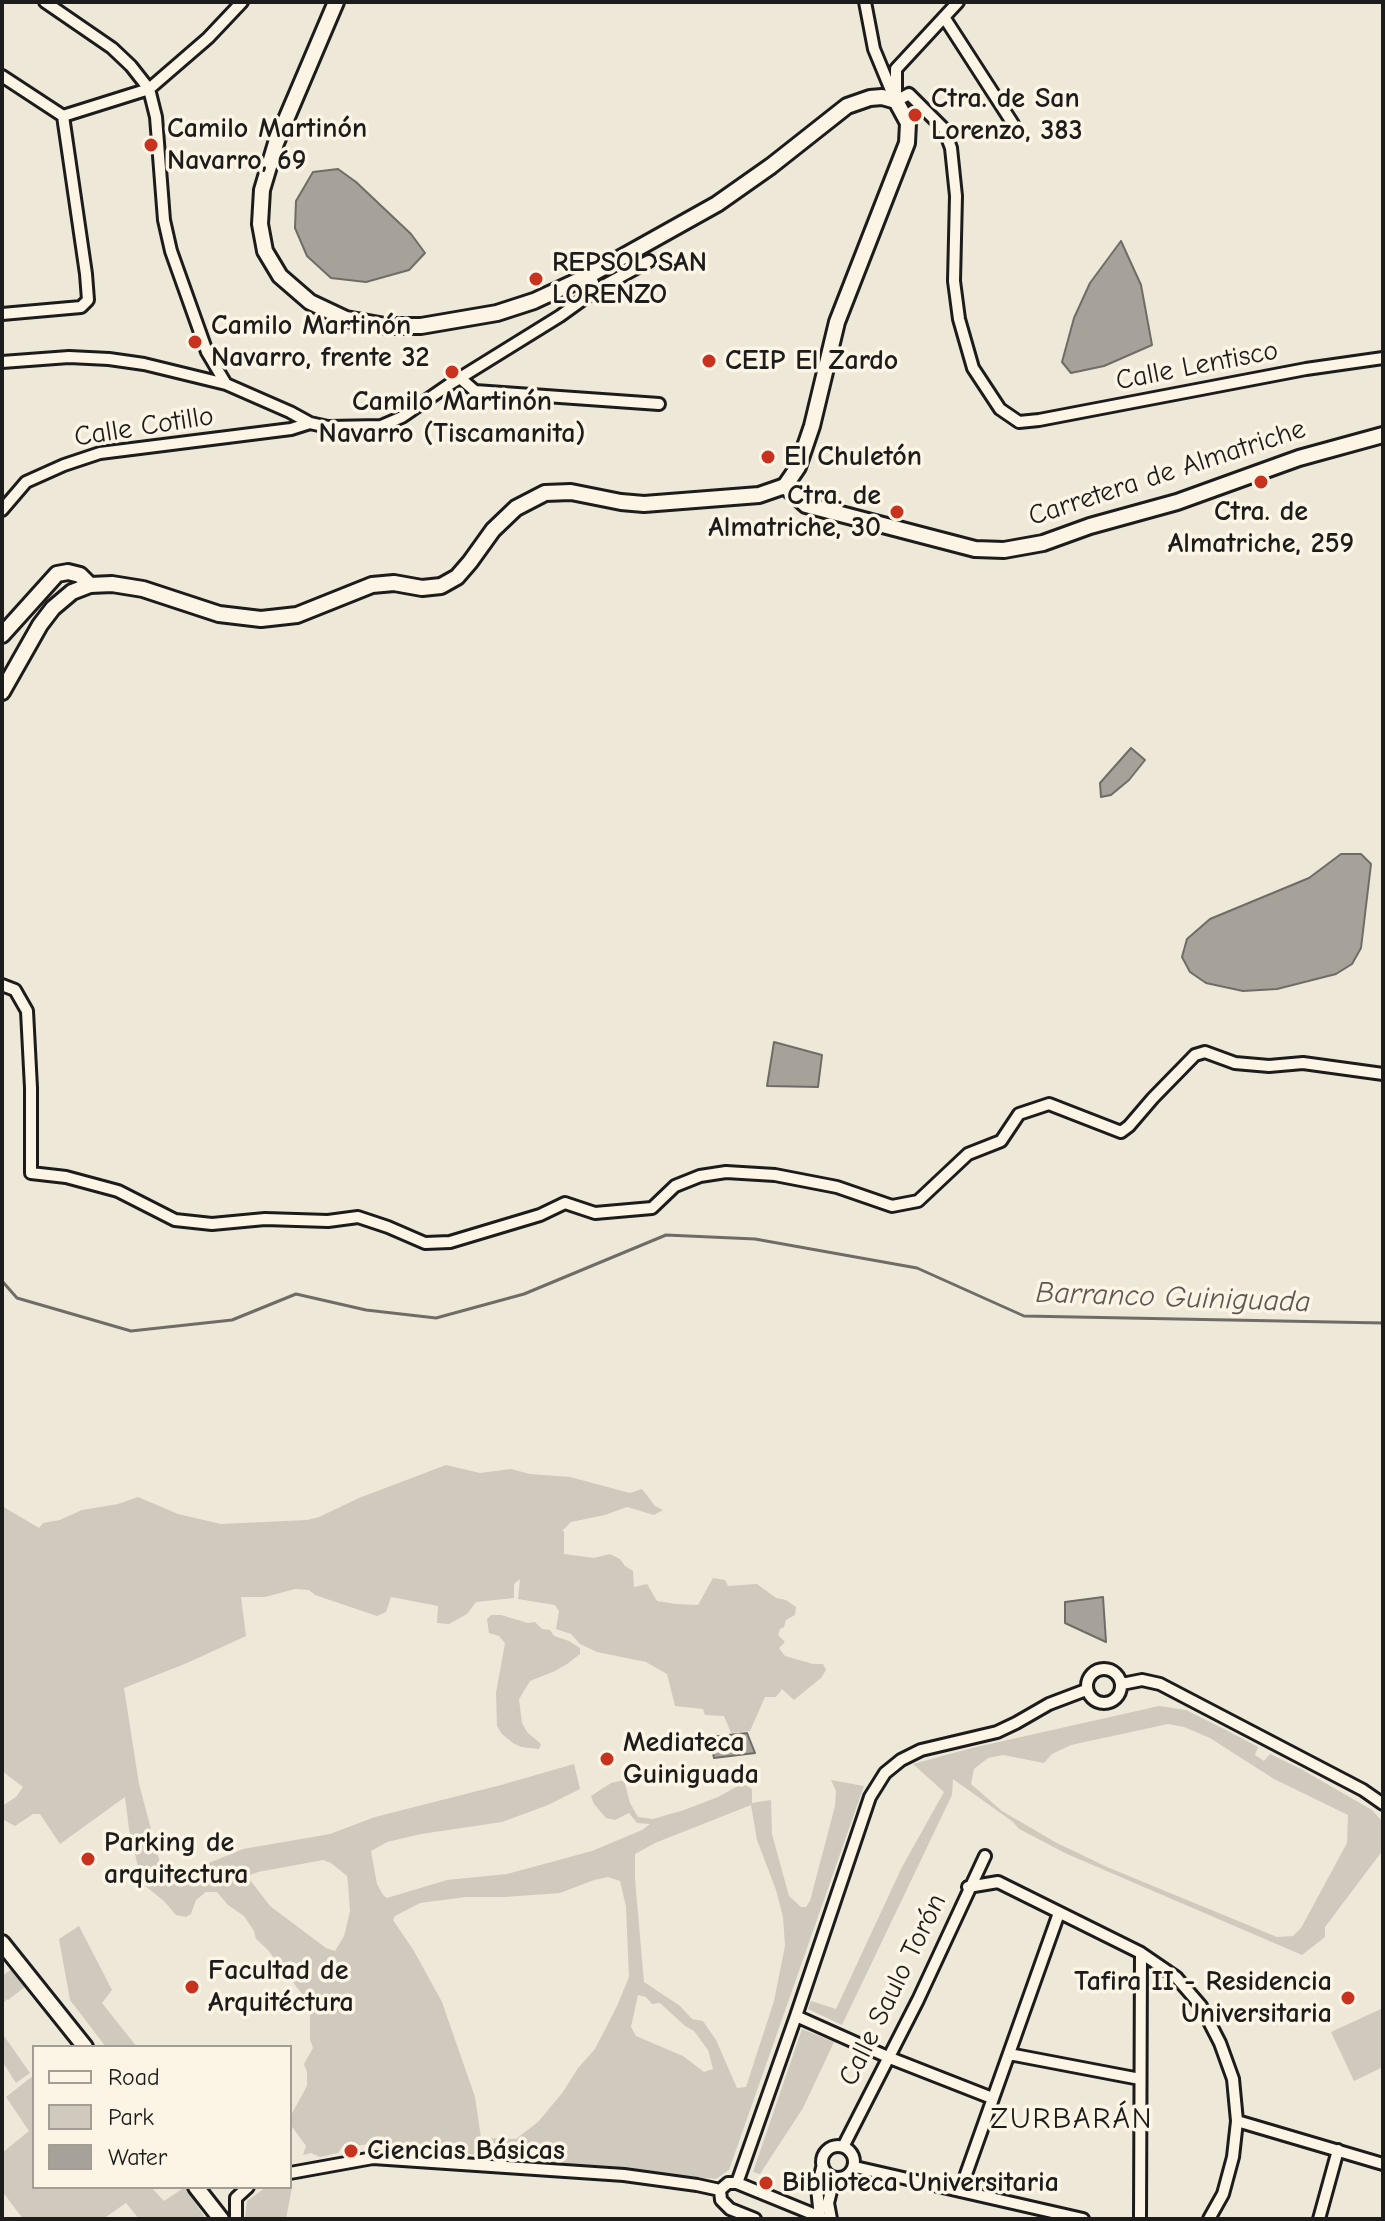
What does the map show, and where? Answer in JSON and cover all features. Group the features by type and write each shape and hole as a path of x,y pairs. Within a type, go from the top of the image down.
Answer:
{"street":[{"path":"45,2 112,48 149,89 156,117 164,220 171,251 207,352 226,384"},
{"path":"63,116 149,89 208,38 242,2"},
{"path":"2,692 53,608 72,592 90,585 112,584 143,589 219,614 261,619 297,615 372,585 441,586 457,577 493,530 516,508 545,493 571,492 644,504 759,495 785,486 798,467 812,426 837,322 907,143 908,123 874,49 865,2"},
{"path":"896,101 896,69 958,2"},
{"path":"333,5 276,143 262,190 260,224 265,251 280,276 310,302 346,319 385,326 421,326 497,313 534,301 590,275 717,204 847,106 870,98 896,101"},
{"path":"944,17 1013,124"},
{"path":"2,76 63,116 88,300 81,307 3,311"},
{"name":"Calle Lentisco","path":"896,101 909,94 944,129 951,148 956,196 954,281 959,319 973,368 1000,409 1019,422 1306,369 1383,358"},
{"path":"2,362 69,357 144,364 226,384 310,423 328,427 381,426 402,417 596,290 649,261"},
{"path":"590,275 596,290"},
{"path":"460,378 475,391 659,404"},
{"name":"Calle Cotillo","path":"2,510 26,482 100,453 276,431 310,423"},
{"name":"Carretera de Almatriche","path":"785,486 806,505 975,549 1004,550 1043,543 1090,526 1177,502 1299,458 1383,435"},
{"path":"2,635 57,574 68,572 80,575 90,585"},
{"path":"2,985 15,990 27,1011 31,1173 66,1177 118,1191 175,1220 212,1224 265,1219 328,1221 358,1217 425,1243 450,1242 540,1215 565,1203 595,1213 652,1208 675,1186 700,1176 726,1172 775,1175 837,1187 892,1206 918,1201 968,1154 1001,1141 1019,1114 1049,1104 1121,1132 1195,1055 1205,1052 1235,1063 1269,1066 1303,1063 1383,1074"},
{"path":"1100,1669 1114,1671 1122,1684 1119,1697 1107,1704 1094,1701 1086,1690 1088,1678 1100,1669"},
{"path":"1122,1684 1142,1680 1160,1684 1363,1790 1383,1804"},
{"path":"737,2183 870,1797 885,1773 921,1750 997,1732 1049,1704 1086,1690"},
{"name":"Calle Saulo Torón","path":"844,2145 890,2058 985,1856"},
{"path":"968,1887 998,1882 1141,1953 1176,1977 1201,2006 1220,2043 1233,2079 1237,2121 1233,2157 1223,2194 1209,2219"},
{"path":"960,2191 1059,1913"},
{"path":"2,1943 83,2045"},
{"path":"1140,2219 1141,1953"},
{"path":"796,2016 890,2058 992,2098"},
{"path":"1009,2054 1140,2079"},
{"path":"1237,2121 1383,2164"},
{"path":"822,2168 829,2176 838,2179 848,2176 855,2167 854,2154 844,2145 831,2146 822,2155 817,2188 826,2218"},
{"path":"1319,2219 1338,2150"},
{"path":"292,2173 373,2158 624,2175 720,2190"},
{"path":"855,2167 1083,2219"},
{"path":"826,2218 831,2191 838,2179"},
{"path":"720,2190 728,2183 737,2183 826,2218"},
{"path":"198,2189 221,2219"},
{"path":"236,2219 236,2198 246,2189"},
{"path":"720,2190 721,2200 730,2209 755,2219"}],"green space":[{"path":"446,1465 480,1473 511,1469 530,1474 570,1477 630,1493 642,1489 655,1506 663,1510 654,1515 627,1507 571,1522 562,1531 564,1554 594,1558 610,1554 620,1559 633,1571 634,1587 647,1584 657,1601 698,1605 713,1578 725,1580 728,1586 757,1584 776,1598 796,1607 795,1615 786,1620 780,1629 778,1635 785,1642 779,1648 785,1656 823,1664 826,1670 821,1678 794,1700 782,1689 776,1697 765,1697 750,1731 731,1733 724,1716 705,1715 703,1709 675,1706 667,1674 646,1662 597,1652 580,1644 571,1634 556,1629 559,1611 555,1605 518,1599 520,1579 514,1584 514,1598 476,1602 467,1614 449,1624 437,1623 438,1606 391,1597 386,1612 377,1616 315,1595 309,1590 295,1589 265,1597 241,1597 246,1636 124,1688 139,1784 165,1881 243,1849 330,1834 375,1817 574,1764 580,1789 548,1805 502,1822 421,1834 387,1842 371,1851 377,1884 383,1895 387,1898 447,1880 507,1874 592,1851 650,1824 637,1823 629,1813 615,1820 606,1818 591,1796 611,1783 624,1780 630,1803 638,1817 653,1819 718,1797 743,1783 752,1789 752,1803 771,1800 772,1834 789,1896 801,1907 806,1907 835,1806 836,1791 831,1780 864,1786 729,2170 716,2179 372,2144 342,2147 338,2153 320,2157 311,2153 303,2155 306,2146 292,2127 292,2113 307,2086 304,2064 313,2048 310,2004 256,1939 244,1916 228,1905 217,1892 206,1892 196,1900 191,1914 186,1917 176,1915 144,1885 129,1829 125,1797 60,1844 40,1814 33,1814 15,1826 2,1819 2,1806 16,1797 23,1787 2,1771 2,1506 39,1528 43,1523 60,1520 82,1510 138,1497 178,1514 221,1524 319,1517 359,1498","holes":["751,1805 757,1840 783,1917 785,1946 774,2001 746,2087 737,2088 716,2040 703,2021 692,2019 680,2006 644,1982 635,1854","323,1860 347,1876 350,1911 344,1936 335,1951 326,1948 270,1906 247,1876","608,1877 620,1881 626,1907 629,1977 617,2006 595,2049 538,2122 516,2139 481,2138 475,2097 442,2002 393,1920 420,1903 466,1897 560,1893","638,1995 646,1997 652,2004 660,2003 694,2031 708,2050 713,2069 704,2072 683,2056 636,2036 631,2027"]},
{"path":"491,1615 535,1622 542,1629 550,1630 554,1636 580,1648 580,1654 567,1664 530,1681 519,1699 522,1723 541,1744 539,1749 513,1743 497,1726 496,1693 505,1643 499,1636 489,1633 487,1619"},
{"path":"1159,1706 1186,1710 1258,1747 1255,1755 1264,1761 1270,1754 1372,1810 1383,1822 1383,1850 1325,1927 1325,1937 1302,1955 1067,1854 1019,1829 953,1779 952,1795 842,2025 808,2009 811,2001 836,2009 902,1867 944,1792 913,1764","holes":["1168,1724 1210,1738 1274,1779 1348,1815 1347,1843 1301,1928 1293,1936 1277,1937 1107,1867 1055,1842 1002,1811 971,1784 974,1769 988,1758 1003,1755 1044,1763 1052,1754 1071,1745"]},
{"path":"79,1926 112,1990 102,2003 135,2045 104,2045 70,2000 59,1939"},
{"path":"12,1969 26,1986 5,2002 2,1998 2,1976"},
{"path":"1383,2008 1383,2067 1354,2081 1331,2032"},
{"path":"802,2029 834,2042 803,2108 760,2174 753,2172"},
{"path":"2,2033 30,2073 16,2083 2,2061"},
{"path":"32,2077 32,2189 153,2189 164,2201 186,2189 206,2219 139,2219 126,2203 103,2219 23,2219 2,2191 2,2153 29,2131 6,2097"},
{"path":"264,2189 292,2189 286,2219 245,2219 247,2201"}],"water":[{"path":"338,169 411,234 425,253 409,270 366,282 331,278 307,256 295,228 296,201 313,172"},
{"path":"1121,241 1141,285 1152,345 1104,366 1071,373 1062,362 1074,318 1090,283"},
{"path":"1131,748 1145,760 1129,780 1111,795 1101,797 1100,783"},
{"path":"1341,854 1361,854 1371,864 1361,948 1352,964 1336,974 1277,989 1243,991 1206,983 1190,972 1182,957 1187,939 1210,919 1309,878"},
{"path":"774,1042 822,1055 818,1087 767,1086"},
{"path":"1103,1597 1106,1642 1065,1623 1065,1602"},
{"path":"747,1733 755,1753 714,1758 710,1737"}],"waterway":[{"name":"Barranco Guiniguada","path":"2,1281 17,1298 131,1331 232,1320 296,1294 366,1310 436,1318 524,1294 666,1235 755,1239 917,1268 1024,1316 1383,1323"}],"place":[{"name":"Ctra. de San Lorenzo, 383","path":"915,115"},
{"name":"Camilo Martinón Navarro, 69","path":"151,145"},
{"name":"REPSOL SAN LORENZO","path":"536,279"},
{"name":"Camilo Martinón Navarro, frente 32","path":"195,342"},
{"name":"CEIP El Zardo","path":"709,361"},
{"name":"Camilo Martinón Navarro (Tiscamanita)","path":"452,372"},
{"name":"El Chuletón","path":"768,457"},
{"name":"Ctra. de Almatriche, 259","path":"1261,482"},
{"name":"Ctra. de Almatriche, 30","path":"897,512"},
{"name":"Mediateca Guiniguada","path":"607,1759"},
{"name":"Parking de arquitectura","path":"88,1859"},
{"name":"Facultad de Arquitéctura","path":"192,1987"},
{"name":"Tafira II - Residencia Universitaria","path":"1348,1998"},
{"name":"Ciencias Básicas","path":"351,2151"},
{"name":"Biblioteca Universitaria","path":"766,2183"}],"district":[{"name":"ZURBARÁN","path":"1072,2120"}]}
